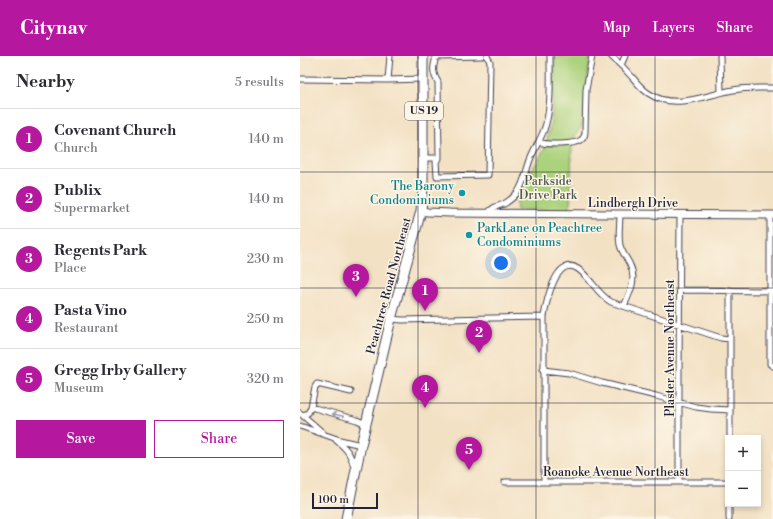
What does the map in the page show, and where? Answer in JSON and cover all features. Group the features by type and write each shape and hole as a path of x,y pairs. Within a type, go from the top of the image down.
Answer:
{"highway":[{"name":"Peachtree Road Northeast","path":"346,519 361,445 391,319 421,211 423,194 423,56"}],"main road":[{"name":"Lindbergh Drive","path":"421,211 772,215"}],"street":[{"path":"388,80 390,56"},
{"path":"481,56 436,57 434,76 438,82 439,158 436,161 437,176 488,175 490,62 487,56"},
{"path":"488,212 492,208 508,202 518,192 522,185 530,160 544,129 548,112 550,56"},
{"path":"539,142 546,144 575,143 584,137 586,90 592,56"},
{"path":"611,56 647,93 666,101 684,101 736,89 773,88"},
{"path":"621,65 625,56"},
{"path":"720,56 721,92"},
{"path":"300,79 423,79"},
{"path":"423,158 439,158"},
{"path":"620,214 620,246 630,265 633,275 631,290 624,306"},
{"name":"Plaster Avenue Northeast","path":"679,482 680,214"},
{"path":"772,215 770,364 773,366"},
{"path":"544,482 544,317 546,303 555,280 561,270 568,266 579,269 606,299 721,338 730,339"},
{"path":"680,290 772,291"},
{"path":"730,290 730,435"},
{"path":"391,319 544,317"},
{"path":"543,370 569,373 602,383 703,408 730,410"},
{"path":"302,414 308,413 317,384 351,392"},
{"path":"310,407 357,420 366,424"},
{"path":"302,414 326,435"},
{"path":"300,426 326,435 343,445 352,459 355,474"},
{"path":"332,438 361,445"},
{"name":"Roanoke Avenue Northeast","path":"505,482 725,482"},
{"path":"729,507 729,519"}],"green space":[{"name":"Parkside Drive Park","path":"555,56 590,56 583,124 572,141 570,210 517,210 516,199 546,146 552,115"}],"place":[{"name":"The Barony Condominiums","path":"462,193"},
{"name":"ParkLane on Peachtree Condominiums","path":"469,235"},
{"name":"Regents Park","path":"356,297"},
{"name":"Covenant Church","path":"425,311"},
{"name":"Publix","path":"479,353"},
{"name":"Pasta Vino","path":"425,408"},
{"name":"Gregg Irby Gallery","path":"469,470"}]}
